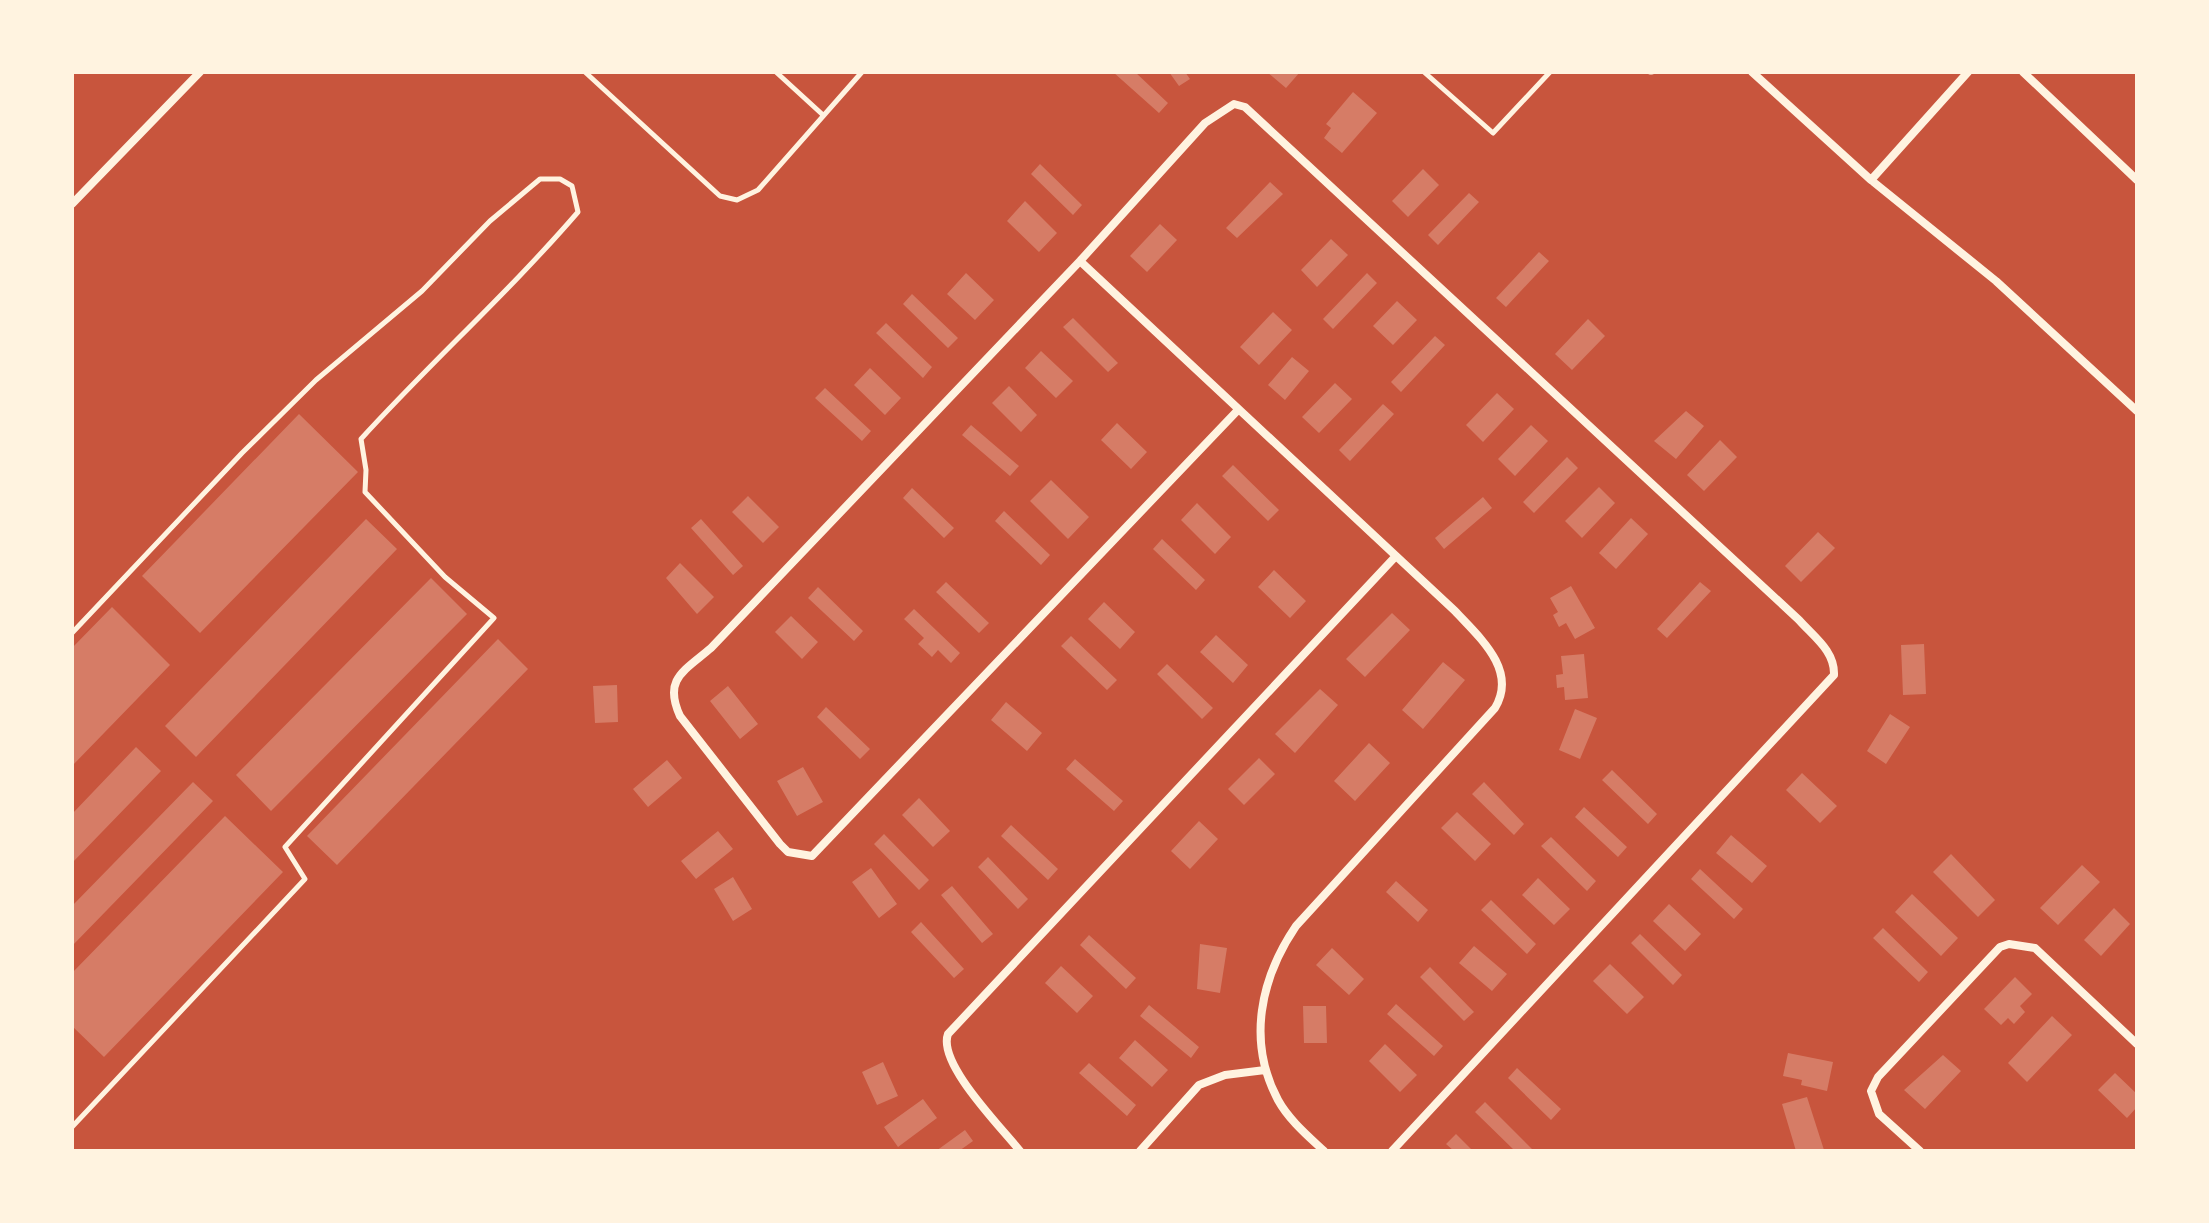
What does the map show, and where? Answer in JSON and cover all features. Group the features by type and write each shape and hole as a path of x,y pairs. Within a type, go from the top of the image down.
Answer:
{"street":[{"path":"72,204 200,72"},
{"path":"1752,72 1871,180 1996,281 2137,411"},
{"path":"1871,180 1968,72"},
{"path":"2023,72 2137,180"},
{"path":"1237,411 818,853 802,857 788,852 680,716 671,693 675,681 711,648 1080,261 1205,123 1234,104 1245,107 1799,620 1832,657 1834,675 1392,1151"},
{"path":"1080,261 1482,639 1500,669 1503,695 1349,864 1283,946 1261,1005 1260,1033 1265,1070 1279,1102 1324,1151"},
{"path":"1020,1151 950,1063 944,1044 948,1034 1395,557"},
{"path":"1920,1151 1879,1114 1871,1091 1878,1077 1947,1007 1990,957 2009,944 2035,948 2048,956 2137,1044"},
{"path":"1140,1151 1199,1085 1225,1075 1265,1070"}],"lane":[{"path":"585,72 720,196 737,200 758,190 862,72"},
{"path":"776,72 823,115"},
{"path":"1424,72 1493,133 1550,72"},
{"path":"72,633 242,453 316,380 422,291 490,221 540,179 560,179 572,186 578,212 517,282 433,360 361,439 366,470 365,492 445,577 494,618 285,847 305,879 72,1127"}],"building":[{"path":"1113,72 1135,72 1168,103 1159,113"},
{"path":"1169,72 1185,72 1190,79 1179,86"},
{"path":"1267,72 1300,72 1286,88"},
{"path":"1353,92 1377,113 1342,153 1324,138 1331,128 1326,124"},
{"path":"1040,164 1082,205 1073,215 1031,174"},
{"path":"1423,169 1439,185 1408,217 1392,201"},
{"path":"1270,182 1283,194 1237,238 1226,228"},
{"path":"1469,193 1479,202 1438,245 1428,235"},
{"path":"1025,201 1057,233 1039,252 1007,221"},
{"path":"1160,224 1177,240 1147,272 1130,256"},
{"path":"1331,239 1348,255 1317,287 1301,270"},
{"path":"1539,252 1549,261 1506,307 1496,298"},
{"path":"966,273 994,300 975,320 947,294"},
{"path":"1367,273 1377,283 1333,329 1323,319"},
{"path":"912,294 958,338 948,348 903,304"},
{"path":"1397,301 1417,320 1393,345 1373,326"},
{"path":"1273,312 1292,330 1259,365 1240,347"},
{"path":"1073,318 1118,363 1108,372 1063,327"},
{"path":"1588,319 1605,336 1572,370 1555,354"},
{"path":"886,323 932,367 923,378 876,333"},
{"path":"1435,336 1445,345 1401,392 1391,382"},
{"path":"1041,351 1073,381 1056,398 1025,368"},
{"path":"1292,357 1309,371 1285,400 1268,385"},
{"path":"870,368 901,398 885,415 854,385"},
{"path":"1335,383 1352,399 1319,433 1302,417"},
{"path":"1009,386 1037,415 1021,432 992,403"},
{"path":"825,388 871,431 862,441 815,398"},
{"path":"1497,393 1514,409 1483,442 1466,425"},
{"path":"1383,404 1394,414 1350,461 1339,450"},
{"path":"1686,411 1704,426 1676,459 1654,441"},
{"path":"299,414 358,472 200,633 142,576"},
{"path":"1117,423 1147,452 1131,469 1101,440"},
{"path":"971,425 1019,466 1010,476 962,435"},
{"path":"1531,425 1548,441 1515,476 1498,459"},
{"path":"1720,440 1737,457 1704,491 1687,475"},
{"path":"1567,457 1578,468 1534,513 1523,502"},
{"path":"1233,465 1279,510 1268,521 1222,476"},
{"path":"1051,480 1089,517 1068,539 1030,501"},
{"path":"1599,487 1615,503 1582,538 1565,521"},
{"path":"912,488 954,528 944,538 903,498"},
{"path":"748,496 779,527 763,543 732,512"},
{"path":"1483,497 1492,508 1444,549 1435,538"},
{"path":"1197,503 1231,537 1215,554 1181,520"},
{"path":"1004,511 1050,555 1041,565 995,521"},
{"path":"1631,518 1648,534 1616,569 1599,553"},
{"path":"366,519 397,549 196,757 165,726"},
{"path":"701,519 743,566 733,575 691,528"},
{"path":"1818,532 1835,548 1801,582 1785,566"},
{"path":"1162,539 1205,580 1196,590 1153,549"},
{"path":"680,563 714,597 697,614 666,578"},
{"path":"1274,570 1306,601 1290,618 1258,587"},
{"path":"431,578 467,614 271,811 236,775"},
{"path":"946,582 989,623 979,633 936,592"},
{"path":"1700,582 1711,591 1667,638 1657,629"},
{"path":"1571,586 1595,628 1575,639 1566,623 1559,627 1553,615 1558,612 1550,598"},
{"path":"818,587 863,631 854,641 808,598"},
{"path":"1104,602 1135,632 1120,649 1088,619"},
{"path":"112,607 170,665 72,766 72,648"},
{"path":"914,609 960,653 951,663 938,650 932,657 918,644 924,638 904,619"},
{"path":"1392,613 1410,630 1365,677 1346,659"},
{"path":"791,616 818,642 802,659 775,632"},
{"path":"1216,635 1248,665 1233,683 1200,652"},
{"path":"1071,636 1117,680 1107,690 1061,646"},
{"path":"498,639 528,669 337,865 307,836"},
{"path":"1924,644 1926,694 1903,695 1901,645"},
{"path":"1584,654 1588,698 1565,700 1564,687 1557,688 1556,675 1563,674 1561,656"},
{"path":"1443,662 1465,680 1423,729 1402,710"},
{"path":"1167,664 1213,708 1202,719 1157,674"},
{"path":"617,685 618,722 595,723 593,686"},
{"path":"728,686 758,724 740,739 710,701"},
{"path":"1320,689 1338,705 1295,753 1275,734"},
{"path":"1006,702 1042,733 1027,751 991,720"},
{"path":"826,707 870,749 860,759 817,717"},
{"path":"1575,709 1597,718 1580,759 1559,750"},
{"path":"1890,714 1910,727 1886,764 1867,751"},
{"path":"1369,743 1390,763 1355,801 1334,781"},
{"path":"136,747 161,771 72,863 72,814"},
{"path":"1259,758 1275,774 1244,805 1228,789"},
{"path":"1075,759 1123,801 1114,811 1066,769"},
{"path":"667,760 682,778 648,807 633,789"},
{"path":"803,767 823,802 797,816 777,781"},
{"path":"1612,770 1657,814 1648,824 1602,780"},
{"path":"1802,773 1837,806 1820,823 1786,790"},
{"path":"193,782 213,801 72,946 72,906"},
{"path":"1484,782 1524,824 1514,835 1472,794"},
{"path":"919,798 950,831 933,847 902,815"},
{"path":"1584,807 1627,847 1618,857 1575,817"},
{"path":"1457,812 1491,844 1475,861 1441,828"},
{"path":"225,816 283,872 104,1057 72,1026 72,973"},
{"path":"1199,821 1218,839 1190,869 1171,851"},
{"path":"1011,825 1058,869 1048,880 1001,836"},
{"path":"718,831 733,849 696,879 681,861"},
{"path":"884,834 929,880 919,890 874,844"},
{"path":"1731,835 1767,866 1752,883 1716,853"},
{"path":"1551,837 1596,881 1587,891 1541,846"},
{"path":"1951,854 1995,900 1978,917 1933,872"},
{"path":"988,857 1028,899 1018,909 978,867"},
{"path":"2082,865 2100,882 2058,925 2040,908"},
{"path":"871,868 897,904 879,918 852,882"},
{"path":"1700,869 1743,909 1734,919 1691,879"},
{"path":"733,877 752,909 733,921 714,889"},
{"path":"1538,878 1570,909 1554,925 1522,895"},
{"path":"1396,881 1428,910 1418,922 1386,892"},
{"path":"952,886 993,934 982,943 941,895"},
{"path":"1912,894 1958,938 1941,956 1895,912"},
{"path":"1491,900 1536,944 1527,954 1481,910"},
{"path":"1669,904 1701,934 1685,951 1653,921"},
{"path":"2114,908 2130,924 2101,956 2084,940"},
{"path":"921,922 964,969 954,978 911,932"},
{"path":"1883,928 1928,972 1919,982 1873,938"},
{"path":"1640,934 1682,975 1673,985 1631,943"},
{"path":"1089,935 1136,978 1126,989 1080,945"},
{"path":"1200,944 1227,948 1220,993 1197,989"},
{"path":"1474,946 1507,974 1492,991 1459,963"},
{"path":"1332,948 1364,979 1349,995 1316,965"},
{"path":"1610,964 1644,997 1627,1014 1593,981"},
{"path":"1061,966 1093,996 1077,1013 1045,983"},
{"path":"1430,967 1474,1012 1464,1021 1420,977"},
{"path":"2015,977 2032,994 2020,1006 2025,1012 2014,1024 2008,1018 2001,1025 1984,1009"},
{"path":"1396,1004 1443,1046 1434,1056 1387,1014"},
{"path":"1149,1005 1199,1047 1191,1058 1140,1016"},
{"path":"1303,1006 1326,1006 1327,1043 1304,1043"},
{"path":"2052,1016 2072,1035 2027,1082 2008,1063"},
{"path":"1135,1040 1168,1070 1152,1087 1119,1058"},
{"path":"1385,1044 1417,1075 1400,1092 1369,1061"},
{"path":"1788,1053 1833,1062 1827,1091 1801,1085 1802,1080 1783,1076"},
{"path":"1943,1055 1961,1071 1925,1109 1904,1090"},
{"path":"883,1062 898,1096 877,1105 862,1072"},
{"path":"1089,1063 1136,1105 1127,1116 1079,1073"},
{"path":"1517,1068 1561,1109 1551,1120 1508,1078"},
{"path":"2115,1073 2137,1094 2137,1107 2127,1118 2098,1090"},
{"path":"1807,1097 1824,1150 1796,1151 1782,1104"},
{"path":"923,1099 937,1118 898,1147 884,1127"},
{"path":"1485,1102 1533,1150 1515,1151 1475,1112"},
{"path":"965,1130 973,1141 959,1151 936,1151"},
{"path":"1456,1134 1473,1151 1454,1151 1446,1144"}]}
